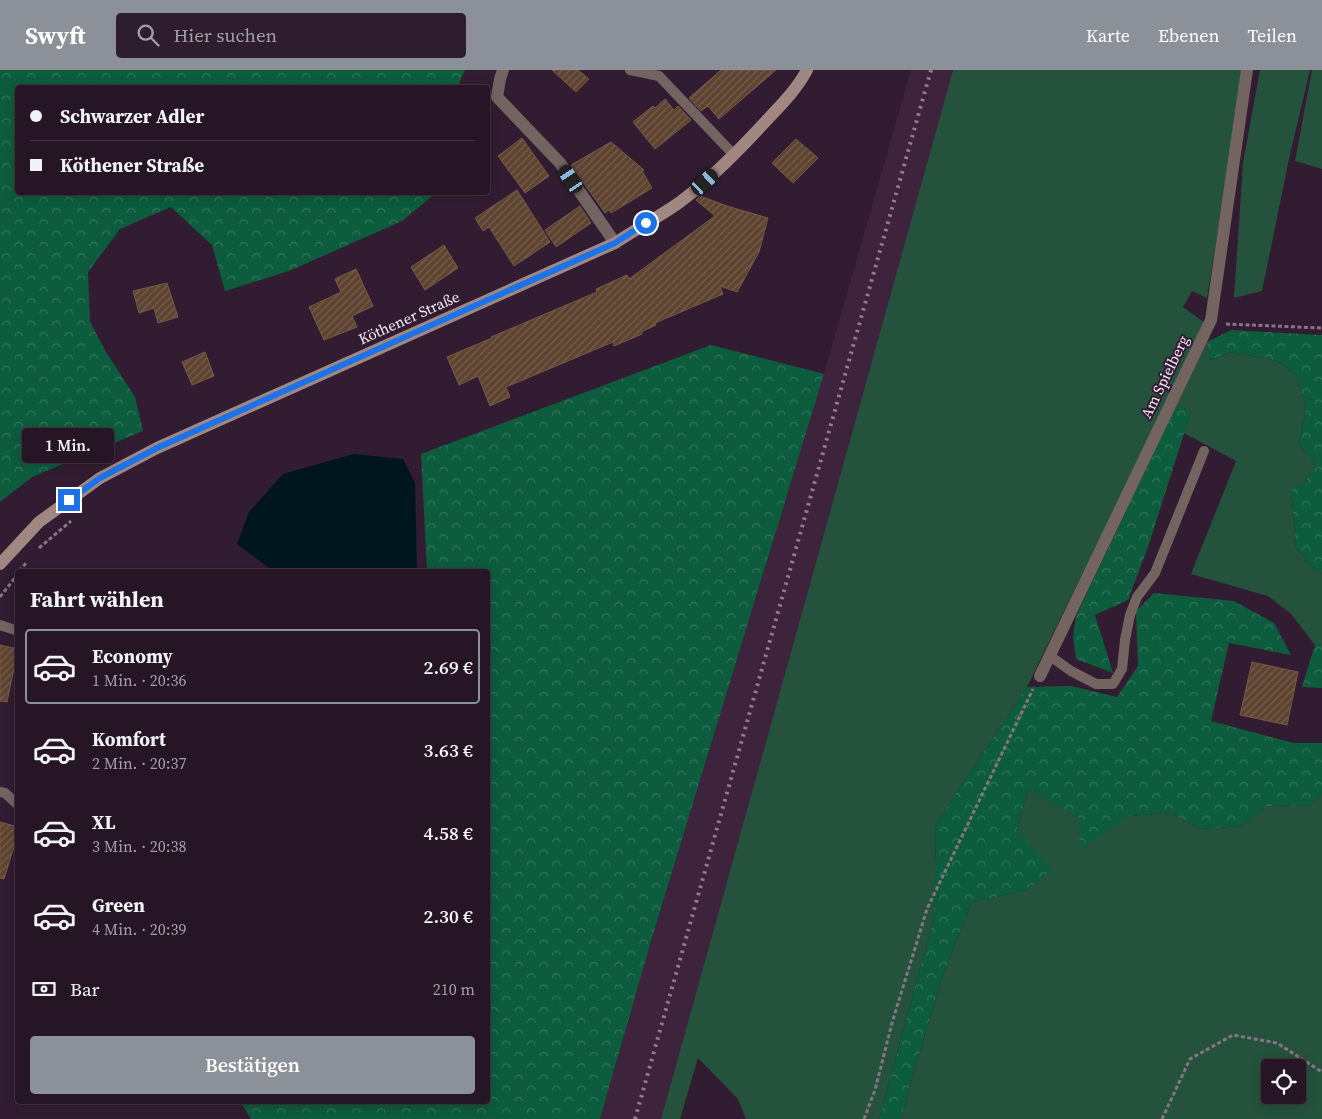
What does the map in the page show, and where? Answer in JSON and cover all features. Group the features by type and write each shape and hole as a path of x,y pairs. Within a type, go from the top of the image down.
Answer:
{"main road":[{"name":"Köthener Straße","path":"0,564 40,522 100,478 157,448 615,243 678,203 705,182 734,155 782,104 807,70"}],"street":[{"path":"503,70 497,97 560,163 615,243"},
{"name":"Am Spielberg","path":"1040,676 1211,320 1247,70"}],"lane":[{"path":"630,70 659,76 734,155"},
{"path":"1050,656 1071,671 1096,684 1113,684 1122,669 1124,640 1137,597 1155,573 1204,451"},
{"path":"0,625 15,630"},
{"path":"2,792 15,798"},
{"path":"2,792 15,802"}],"path":[{"path":"1211,320 1231,325 1322,328"},
{"path":"1,594 15,578"},
{"path":"864,1119 875,1090 892,1023 927,909 1040,676"},
{"path":"1162,1119 1190,1059 1233,1035 1277,1043 1322,1072"}],"shaded area":[{"path":"911,70 953,70 661,1119 600,1119 654,931 824,374"}],"green space":[{"path":"0,70 465,70 458,85 15,85 15,195 434,195 402,221 289,271 225,291 212,245 171,207 120,229 88,272 90,322 106,352 135,397 143,431 32,477 0,502"},
{"path":"953,70 1244,70 1207,298 1192,291 1183,307 1205,323 1027,687 936,823 934,918 879,1119 746,1119 738,1099 698,1058 680,1119 661,1119"},
{"path":"1260,70 1310,70 1289,159 1262,291 1234,298 1243,163"},
{"path":"1312,70 1322,70 1322,169 1295,161"},
{"path":"1231,330 1322,335 1322,573 1315,571 1296,547 1291,487 1304,484 1316,465 1299,444 1306,409 1297,376 1278,361 1232,352 1209,360 1207,342"},
{"path":"1207,342 1210,360 1232,352 1278,361 1297,376 1306,409 1299,444 1316,465 1304,484 1291,488 1296,547 1315,571 1322,573 1322,644 1315,645 1291,614 1268,596 1191,574 1236,461 1184,433 1190,415 1175,408"},
{"path":"711,345 824,374 654,931 600,1119 251,1119 242,1104 490,1104 490,569 427,569 421,454"},
{"path":"1184,406 1190,415 1148,547 1128,600 1095,615 1113,673 1076,659 1073,637 1076,616 1175,408"},
{"path":"1154,593 1234,601 1274,623 1291,655 1229,643 1211,721 1294,743 1322,743 1322,793 1311,805 1267,806 1242,826 1200,829 1171,813 1129,816 1080,850 1079,818 1028,790 1017,829 1052,870 1028,890 972,902 943,975 901,1119 879,1119 934,918 936,823 1027,687 1071,686 1117,697 1138,666 1136,611"},
{"path":"1322,644 1322,688 1302,687 1315,645"},
{"path":"1028,790 1080,818 1080,849 1128,816 1171,813 1200,829 1242,826 1267,806 1311,805 1322,793 1322,1119 901,1119 943,975 972,902 1028,890 1017,829"}],"water":[{"path":"354,454 403,459 415,483 417,569 270,569 237,544 249,512 283,474"}],"building":[{"path":"552,70 578,70 589,79 576,92"},
{"path":"721,70 776,70 719,119 708,106 701,111 689,98"},
{"path":"665,99 674,110 678,106 691,120 655,149 633,122"},
{"path":"522,138 549,176 525,193 498,156"},
{"path":"796,139 818,158 793,183 772,163"},
{"path":"611,142 644,170 642,171 652,188 611,213 609,210 605,213 571,165"},
{"path":"517,190 550,242 514,266 489,227 483,231 475,218"},
{"path":"700,196 768,218 759,252 737,292 720,286 723,294 655,323 656,325 641,332 642,334 614,346 613,342 506,387 510,397 490,406 478,376 459,385 447,357 597,292 596,289 627,275 629,279 715,216 696,200"},
{"path":"580,206 591,223 556,247 545,230"},
{"path":"444,245 458,268 425,290 411,267"},
{"path":"356,269 373,306 352,316 357,327 324,340 309,307 341,292 335,279"},
{"path":"167,283 178,317 158,323 154,308 139,313 133,291"},
{"path":"205,352 214,376 192,385 182,362"},
{"path":"0,645 15,648 15,663 7,702 0,701"},
{"path":"1252,662 1298,672 1287,725 1240,715"},
{"path":"0,822 15,826 15,844 4,879 0,878"}],"railway":[{"path":"635,1119 931,70"}],"route":[{"path":"69,500 100,478 157,448 615,243 646,223"}]}
